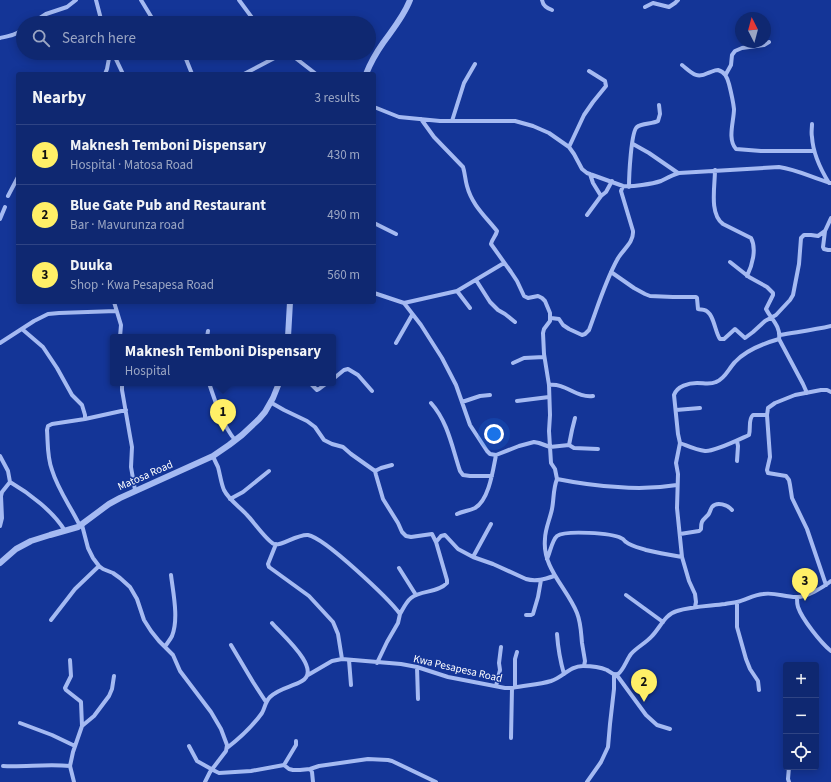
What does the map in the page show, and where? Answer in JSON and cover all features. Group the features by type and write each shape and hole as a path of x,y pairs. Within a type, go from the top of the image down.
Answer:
{"street":[{"path":"43,16 67,7 76,0"},
{"path":"96,0 100,16"},
{"path":"141,0 151,16"},
{"path":"239,0 251,16"},
{"path":"376,55 382,44 395,28 410,0"},
{"path":"542,0 544,6 552,10"},
{"path":"645,7 653,3 669,7 678,0"},
{"path":"0,38 16,34"},
{"path":"726,74 732,65 732,55 734,51 742,48"},
{"path":"106,72 110,60"},
{"path":"116,60 122,72"},
{"path":"186,60 191,72"},
{"path":"248,72 271,60"},
{"path":"298,60 313,72"},
{"path":"367,72 373,60"},
{"path":"452,121 464,83 475,64"},
{"path":"682,66 696,76 718,70 726,74 734,109 732,132 733,142 736,149 761,151 814,151"},
{"path":"569,147 584,115 606,86 605,81 589,71"},
{"path":"629,187 630,158 634,133 637,126 658,121 660,114 659,105"},
{"path":"376,108 399,117 440,121 515,121 533,126 549,133 569,147 582,169 590,174 629,187 661,180 678,173 779,167 801,172 830,183"},
{"path":"421,119 434,137 465,172 466,185 476,206 497,230 491,244 504,264 512,272 525,297 528,298 538,296 544,299 549,310 550,321 543,331 544,357 549,385 551,463 555,469 557,479 544,540 547,559 554,576 574,608 579,621 585,661 584,666 605,670 615,674 646,715 657,725 670,729"},
{"path":"812,124 814,151 822,172 830,183"},
{"path":"633,144 678,173"},
{"path":"716,170 714,206 718,219 734,231 752,240 753,258 747,276"},
{"path":"590,174 593,183 601,196"},
{"path":"8,196 16,181"},
{"path":"587,215 601,196 606,192 612,181"},
{"path":"550,318 559,319 563,325 573,332 582,335 589,330 611,272 618,258 625,247 629,244 634,234 623,197 623,186"},
{"path":"0,219 5,207"},
{"path":"611,272 634,288 650,296 696,297 698,298 698,310 705,310 708,313 714,321 719,338 724,340 735,329 746,337 765,321 776,315 790,300 793,295 798,271 801,238 804,235 811,234 818,236 824,231 831,218"},
{"path":"376,224 396,234"},
{"path":"824,231 823,247 824,249 831,250"},
{"path":"730,262 747,276 767,287 773,293 773,296 766,308 778,329 779,337 807,394"},
{"path":"376,294 404,303 457,291 504,264"},
{"path":"476,280 490,302 498,310 515,322"},
{"path":"457,291 470,308"},
{"path":"404,303 421,325 442,358 456,385 470,425 480,442 490,454 496,455 529,443 539,443 550,447 569,445 574,448 598,449"},
{"path":"114,304 121,325 120,334"},
{"path":"288,334 290,304"},
{"path":"0,342 48,314 116,311"},
{"path":"396,343 412,314"},
{"path":"695,607 695,594 689,581 682,557 677,508 678,474 676,464 680,443 674,400 675,391 684,386 696,383 711,384 718,382 738,359 779,337 801,331 831,326"},
{"path":"22,330 43,347 58,368 72,395 82,405 85,419"},
{"path":"513,363 524,358 544,357"},
{"path":"336,377 344,370 348,369 358,375 372,391"},
{"path":"549,385 555,384 587,397 593,396"},
{"path":"122,386 132,447 131,467 135,490"},
{"path":"210,386 231,436 235,440"},
{"name":"Matosa Road","path":"1,560 16,549 31,541 81,526 109,504 135,490 212,456 242,435 259,419 270,402 278,386"},
{"path":"313,386 317,390 323,386"},
{"path":"826,585 807,529 792,498 789,480 786,476 768,473 767,470 770,457 767,415 768,408 775,403 795,395 807,394 821,390 831,392"},
{"path":"462,402 480,396 490,395"},
{"path":"516,401 549,396"},
{"path":"270,402 307,421 315,428 324,440 343,447 375,471 383,499 402,532 406,536 414,537 432,534 436,542 447,583 439,589 412,597 400,614 398,622 377,663"},
{"path":"431,403 444,421 463,475 492,476"},
{"path":"676,410 700,408"},
{"path":"126,410 48,426 47,430 51,470 81,526 93,558 99,566 120,578 130,587 137,599 144,620 158,641 173,655 180,671 211,712 220,729 227,748"},
{"path":"680,443 700,450 708,451 737,441 749,434 751,416 755,414 767,415"},
{"path":"569,445 575,418"},
{"path":"737,441 737,461"},
{"path":"457,514 462,511 474,509 487,494 496,455"},
{"path":"0,456 8,471 10,482 42,506 65,531"},
{"path":"212,456 218,467 224,490 230,499 274,544 280,544 302,535 310,535 332,550 357,571 392,604 400,614"},
{"path":"375,471 392,465"},
{"path":"230,499 243,492 269,471"},
{"path":"557,479 583,484 617,487 654,487 677,485"},
{"path":"0,526 2,518 1,496 2,492 10,482"},
{"path":"680,534 699,531 701,529 702,521 709,515 712,507 715,505 719,504 729,506 732,510"},
{"path":"473,557 491,524"},
{"path":"547,559 556,536 574,533 613,535 622,538 626,542 658,554 682,557"},
{"path":"436,542 441,536 445,535 458,549 526,580 541,580 554,576"},
{"path":"276,544 268,564 269,567 309,596 333,622 338,634 342,659"},
{"path":"50,620 75,589 99,566"},
{"path":"399,568 416,595"},
{"path":"165,647 172,636 175,625 175,607 171,575"},
{"path":"526,615 533,614 541,580"},
{"path":"615,674 619,673 626,660 632,653 652,636 672,612 695,607 737,602 753,596 768,594 797,598 826,585 831,581"},
{"path":"626,595 663,622"},
{"path":"797,598 798,608 820,640 831,650"},
{"path":"737,602 736,627 750,669 758,681 759,690"},
{"path":"272,623 304,659 308,668 308,675"},
{"path":"557,634 559,656 564,674"},
{"path":"231,645 266,702"},
{"path":"496,686 500,670 499,663 501,647"},
{"path":"511,738 515,658 517,652"},
{"name":"Kwa Pesapesa Road","path":"205,782 227,748 240,738 250,727 264,710 266,702 270,697 278,690 306,679 308,675 332,661 342,659 401,664 417,667 448,677 505,688 549,681 564,674 570,669 584,666"},
{"path":"70,660 71,676 65,688 81,702 82,726 70,766 74,782"},
{"path":"349,660 351,685"},
{"path":"417,667 418,699"},
{"path":"587,782 601,762 608,747 615,674"},
{"path":"82,726 94,716 110,696 114,676"},
{"path":"20,723 52,735 75,746"},
{"path":"189,746 197,760 212,770 219,773 225,773 251,771 284,765 296,745 296,741"},
{"path":"284,765 293,770 310,769 319,766 368,759 388,760 436,782"},
{"path":"2,766 70,766"},
{"path":"310,769 312,772 313,782"},
{"path":"789,770 789,782"}],"place":[{"name":"Maknesh Temboni Dispensary","path":"223,432"},
{"name":"Duuka","path":"805,601"},
{"name":"Blue Gate Pub and Restaurant","path":"644,702"}]}
